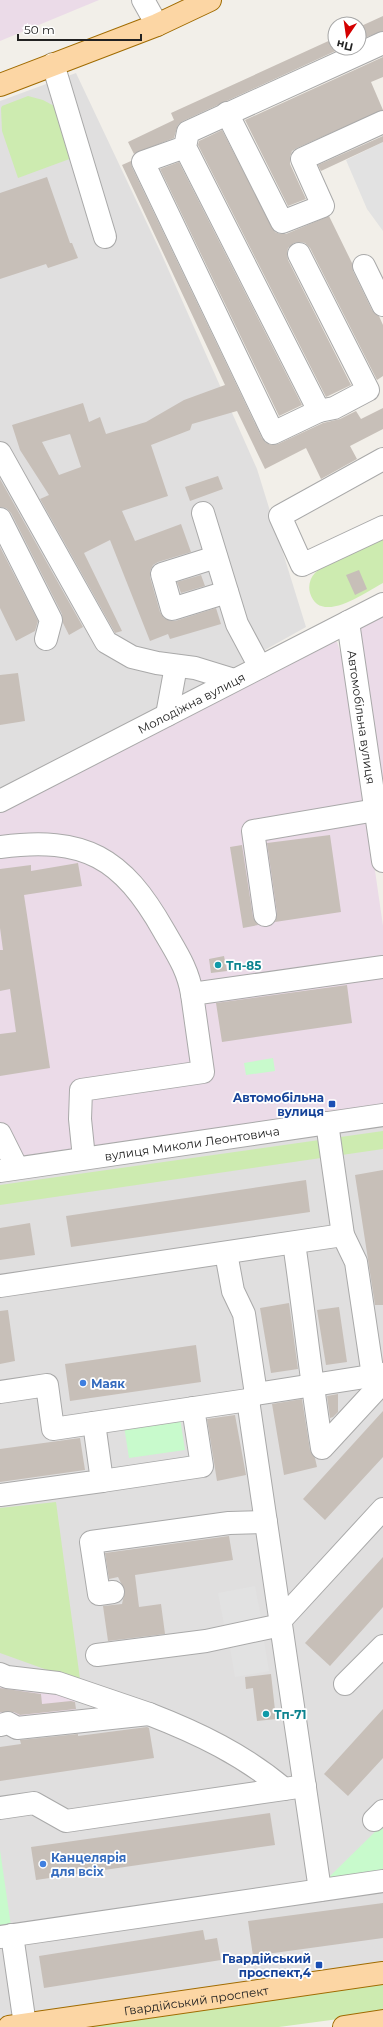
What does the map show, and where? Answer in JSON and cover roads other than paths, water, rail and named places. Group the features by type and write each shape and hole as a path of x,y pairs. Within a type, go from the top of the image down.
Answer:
{"main road":[{"path":"0,85 157,25 210,0"},
{"name":"Гвардійський проспект","path":"17,2026 383,1973"},
{"path":"344,2027 383,2021"}],"street":[{"path":"143,0 157,25"},
{"path":"319,411 185,147 188,132 383,43"},
{"path":"53,64 105,237"},
{"path":"227,113 282,222 323,206 302,159 383,122"},
{"path":"185,147 143,162 273,433 319,411 334,408 375,392 299,254"},
{"path":"364,266 383,304"},
{"path":"0,452 106,642 132,657 156,664 195,668 234,680"},
{"path":"383,459 280,516 302,565 383,527"},
{"path":"203,513 237,624 260,667"},
{"path":"0,519 51,620 46,639"},
{"path":"216,557 162,574 172,609 226,592"},
{"name":"Молодіжна вулиця","path":"0,802 383,604"},
{"name":"Автомобільна вулиця","path":"348,622 382,849"},
{"path":"167,715 176,666"},
{"path":"265,915 253,831 376,810"},
{"path":"0,847 28,844 81,850 104,859 120,871 145,899 189,976 203,1072 81,1090 80,1119 84,1158"},
{"path":"192,994 383,967"},
{"name":"вулиця Миколи Леонтовича","path":"9,1169 383,1115"},
{"path":"327,1123 343,1235 356,1262 380,1377"},
{"path":"0,1134 9,1169"},
{"path":"0,1286 343,1235"},
{"path":"294,1243 304,1312 312,1386 322,1448 380,1377"},
{"path":"226,1252 233,1291 244,1314 266,1522 280,1623 294,1787 320,1890"},
{"path":"0,1392 47,1385 53,1429 193,1408 312,1386 380,1377"},
{"path":"0,1495 202,1466 193,1408"},
{"path":"94,1423 102,1481"},
{"path":"97,1655 206,1641 280,1623 383,1509"},
{"path":"113,1592 99,1594 91,1542 229,1523 266,1522"},
{"path":"345,1684 383,1646"},
{"path":"0,1674 58,1683 189,1729 227,1749 265,1773 294,1787"},
{"path":"0,1725 8,1723 17,1728 149,1714"},
{"path":"0,1808 34,1803 66,1821 294,1787"},
{"path":"17,2026 6,1936 383,1881"}],"place":[{"name":"Тп-85","path":"218,965"},
{"name":"Автомобільна вулиця","path":"332,1104"},
{"name":"Маяк","path":"83,1383"},
{"name":"Тп-71","path":"266,1714"},
{"name":"Канцелярiя для всiх","path":"43,1864"},
{"name":"Гвардійський проспект,4","path":"319,1965"}]}
